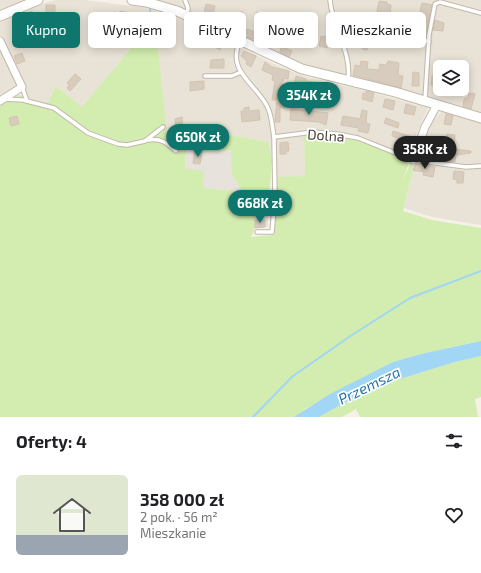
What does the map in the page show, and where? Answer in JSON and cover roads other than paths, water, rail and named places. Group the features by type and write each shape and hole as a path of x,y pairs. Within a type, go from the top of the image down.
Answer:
{"street":[{"path":"0,16 38,0"},
{"path":"132,0 164,7 184,15"},
{"path":"0,41 22,87 2,100"},
{"path":"246,43 302,69 396,92 481,118"},
{"path":"413,160 425,127 437,105"}],"lane":[{"path":"185,0 188,8 188,12"},
{"path":"329,0 332,12"},
{"path":"425,102 429,42 434,4 437,2 448,3 481,13"},
{"path":"237,48 237,67 267,105 274,137 274,198 272,232 257,232"},
{"path":"344,48 348,60 348,81"},
{"path":"205,76 232,76 241,72"},
{"path":"22,87 27,101"},
{"path":"2,100 27,101 54,108 88,133 118,144 127,145 156,139 166,143 176,151"},
{"path":"145,141 163,127"},
{"name":"Dolna","path":"274,137 313,132 338,134 358,138 413,160 466,167 481,166"}],"water":[{"name":"Przemsza","path":"481,341 481,356 455,362 390,382 353,398 319,417 294,417 330,394 393,362 421,354"}],"waterway":[{"path":"150,8 150,12"},
{"path":"253,417 293,376 352,335 410,298 481,271"}]}
